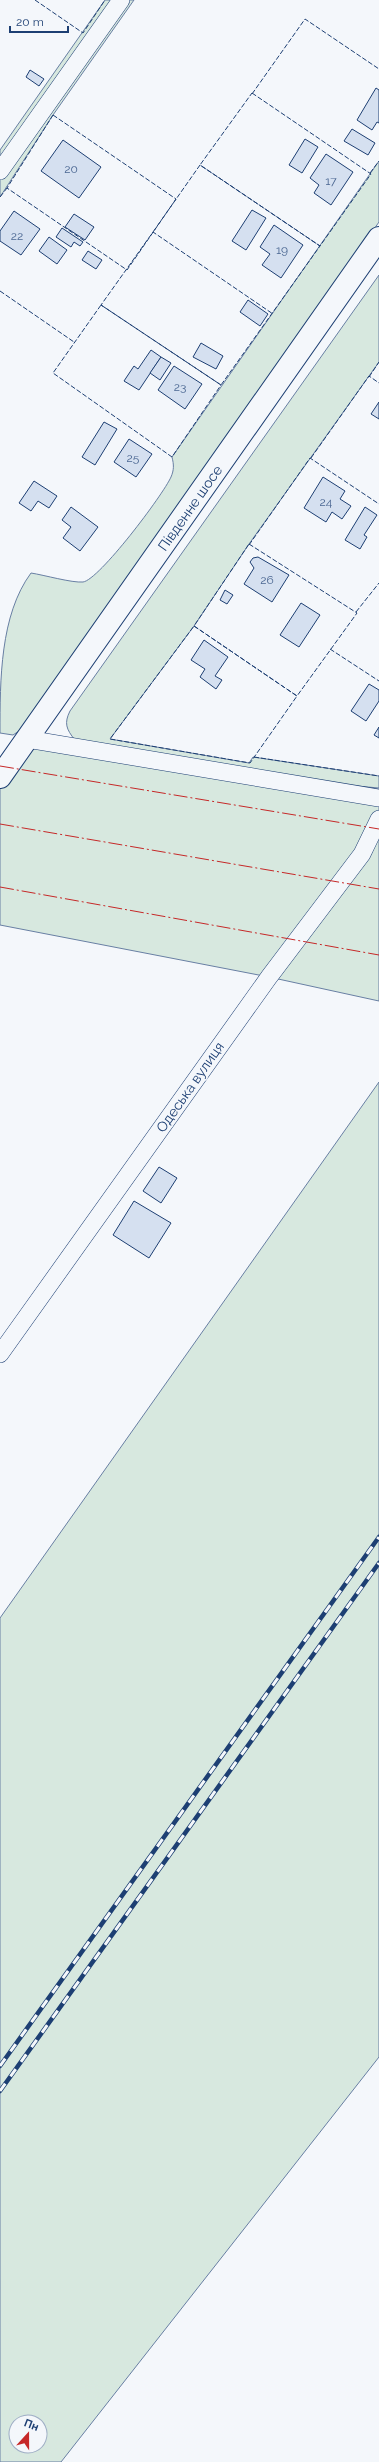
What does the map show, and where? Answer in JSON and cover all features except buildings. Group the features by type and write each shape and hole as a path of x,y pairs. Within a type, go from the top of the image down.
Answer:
{"street":[{"path":"0,171 122,0"},
{"name":"Південне шосе","path":"0,777 379,238"},
{"path":"27,739 379,798"},
{"name":"Одеська вулиця","path":"0,1354 268,977 362,854 379,819"}],"shaded area":[{"path":"105,0 117,0 0,163 0,150"},
{"path":"127,0 134,0 53,115 0,197 0,180"},
{"path":"379,161 379,222 19,731 13,735 0,733 0,692 4,649 8,628 13,608 31,573 83,582 91,578 116,553 166,487 173,472 172,457"},
{"path":"379,275 379,362 249,544 194,626 110,739 249,763 253,757 379,776 379,788 345,785 75,740 67,726 67,719 70,711"},
{"path":"27,739 379,798 379,1001 269,977 0,925 0,777"},
{"path":"379,1082 379,2057 61,2462 0,2462 0,1618"}],"railway":[{"path":"0,2066 379,1537"},
{"path":"0,2091 379,1563"}],"fence":[{"path":"35,0 83,33 105,0"},
{"path":"252,94 305,19 379,69"},
{"path":"252,93 371,174 320,246 200,165 252,93"},
{"path":"53,115 176,199 127,270 7,188 53,115"},
{"path":"370,173 379,161"},
{"path":"153,232 200,165 320,246 221,385 101,305 153,232 273,314"},
{"path":"0,197 7,188"},
{"path":"0,291 74,342"},
{"path":"101,305 221,385 172,457 53,373 101,305"},
{"path":"369,377 379,362"},
{"path":"311,458 369,376 379,383"},
{"path":"249,545 310,458 379,504"},
{"path":"249,544 357,613 297,696 194,626 249,544"},
{"path":"356,612 379,583"},
{"path":"194,626 297,696 250,763 110,739 194,626"},
{"path":"330,649 379,681"},
{"path":"254,757 379,776"}],"power":[{"path":"0,766 379,829"},
{"path":"0,824 379,889"},
{"path":"0,887 379,955"}]}
